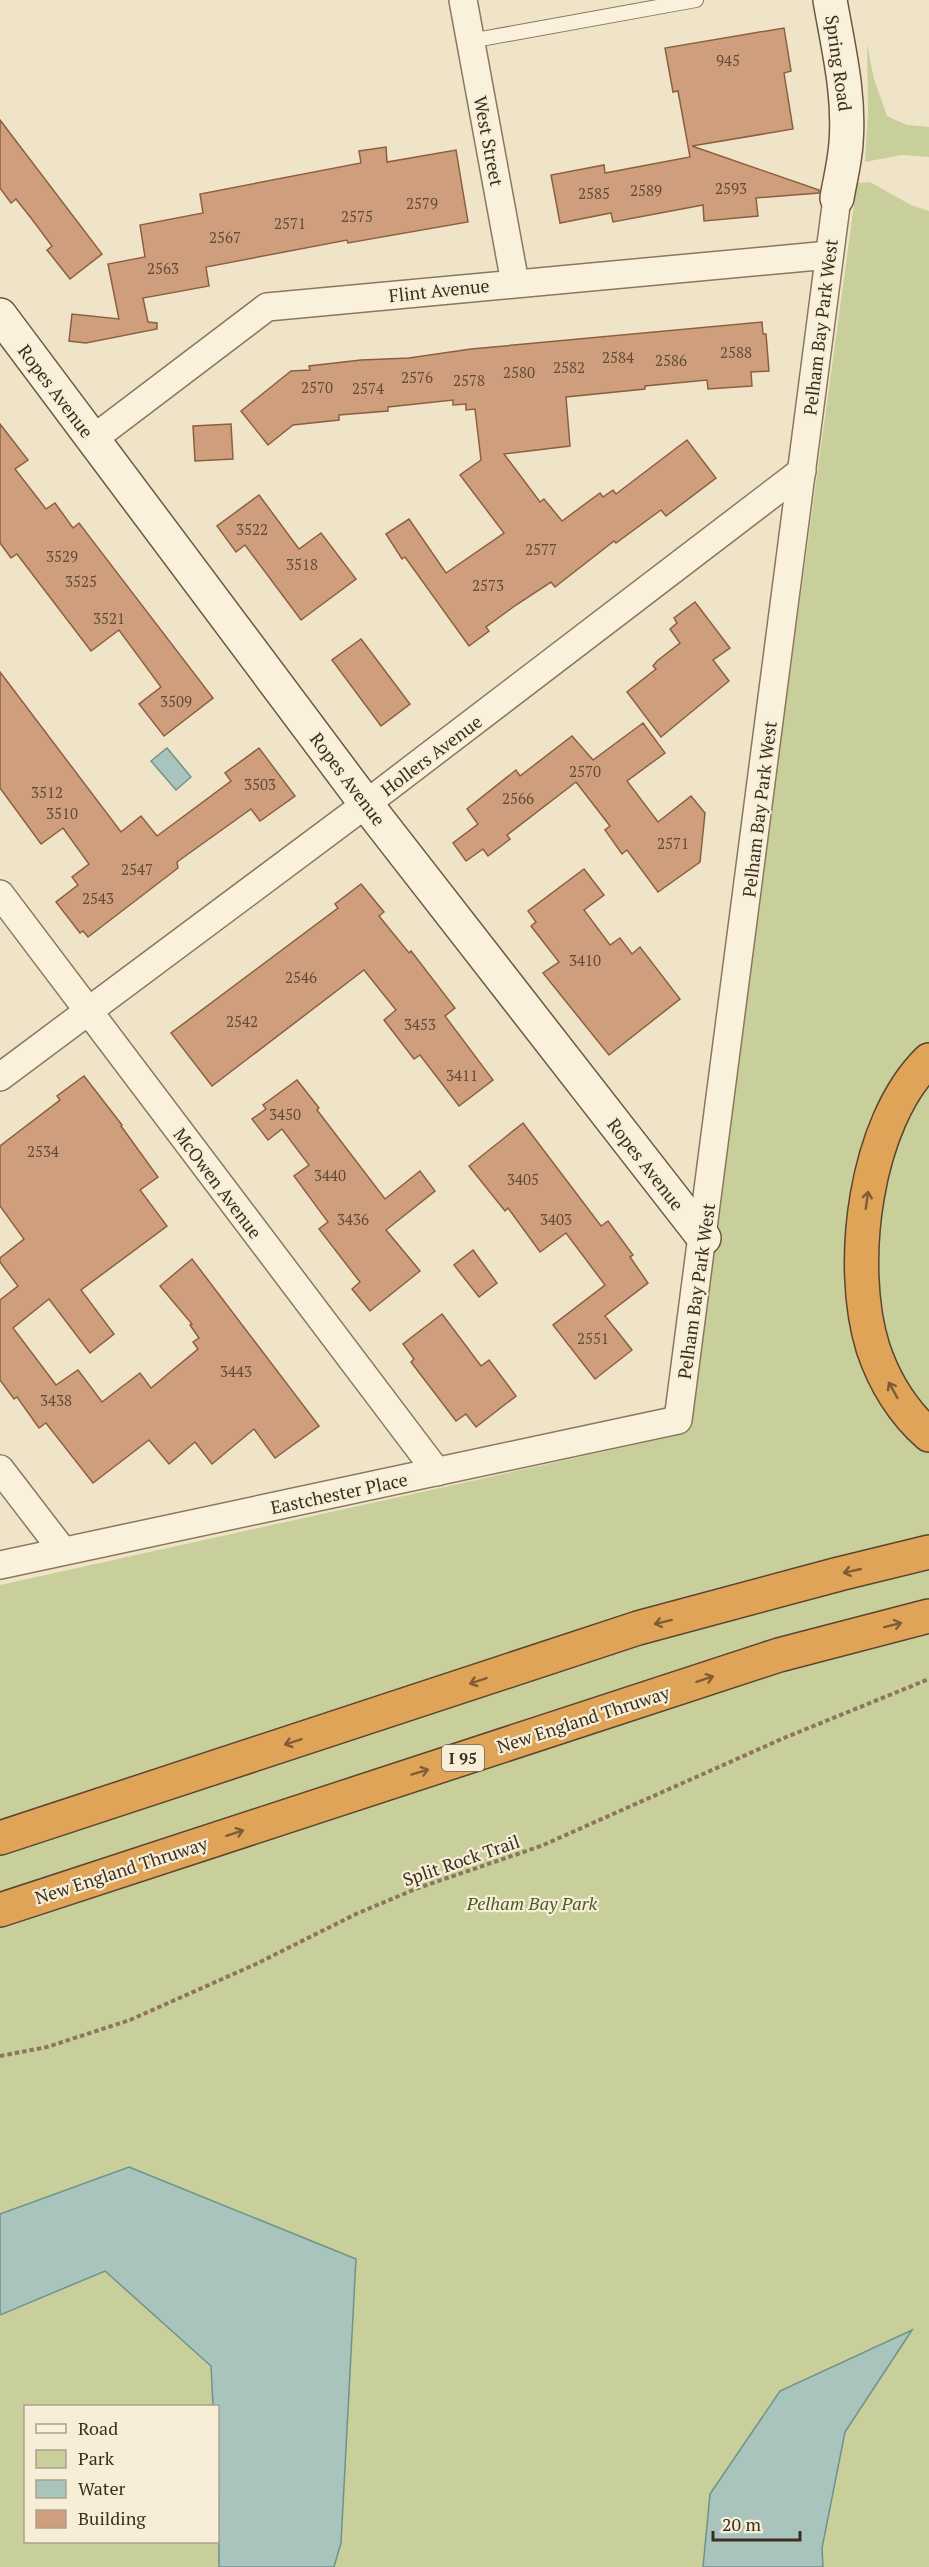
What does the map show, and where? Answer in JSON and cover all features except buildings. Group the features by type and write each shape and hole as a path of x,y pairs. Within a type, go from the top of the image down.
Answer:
{"highway":[{"path":"929,1060 900,1096 879,1146 867,1199 862,1276 868,1329 881,1367 900,1402 929,1435"},
{"path":"0,1838 638,1628 929,1552"},
{"name":"New England Thruway","path":"0,1910 780,1655 929,1616"}],"street":[{"name":"West Street","path":"463,0 515,283"},
{"name":"Spring Road","path":"830,0 845,82 847,117 846,144 837,198"},
{"name":"Pelham Bay Park West","path":"678,1420 704,1238 837,198"},
{"name":"Flint Avenue","path":"93,439 267,307 829,255"},
{"name":"Ropes Avenue","path":"0,315 366,804 704,1238"},
{"name":"Hollers Avenue","path":"0,1077 366,804 802,471"},
{"name":"McOwen Avenue","path":"0,894 437,1472"},
{"name":"Eastchester Place","path":"0,1565 678,1420"},
{"path":"0,1469 63,1551"}],"lane":[{"path":"470,41 696,0"}],"path":[{"name":"Split Rock Trail","path":"0,2056 47,2047 130,2020 237,1973 356,1914 418,1888 541,1846 784,1738 929,1679"}],"green space":[{"path":"867,44 874,79 887,116 907,125 929,127 929,157 902,155 865,162 868,111"},
{"name":"Pelham Bay Park","path":"870,182 911,205 929,211 929,2567 0,2567 0,1585 675,1436 687,1425 857,183"}],"water":[{"path":"167,748 191,777 176,790 151,761"},
{"path":"129,2167 356,2259 341,2543 334,2567 219,2567 219,2405 213,2405 211,2366 105,2271 0,2315 0,2214"},
{"path":"912,2330 845,2432 822,2548 823,2567 703,2567 710,2494 780,2391"}]}
